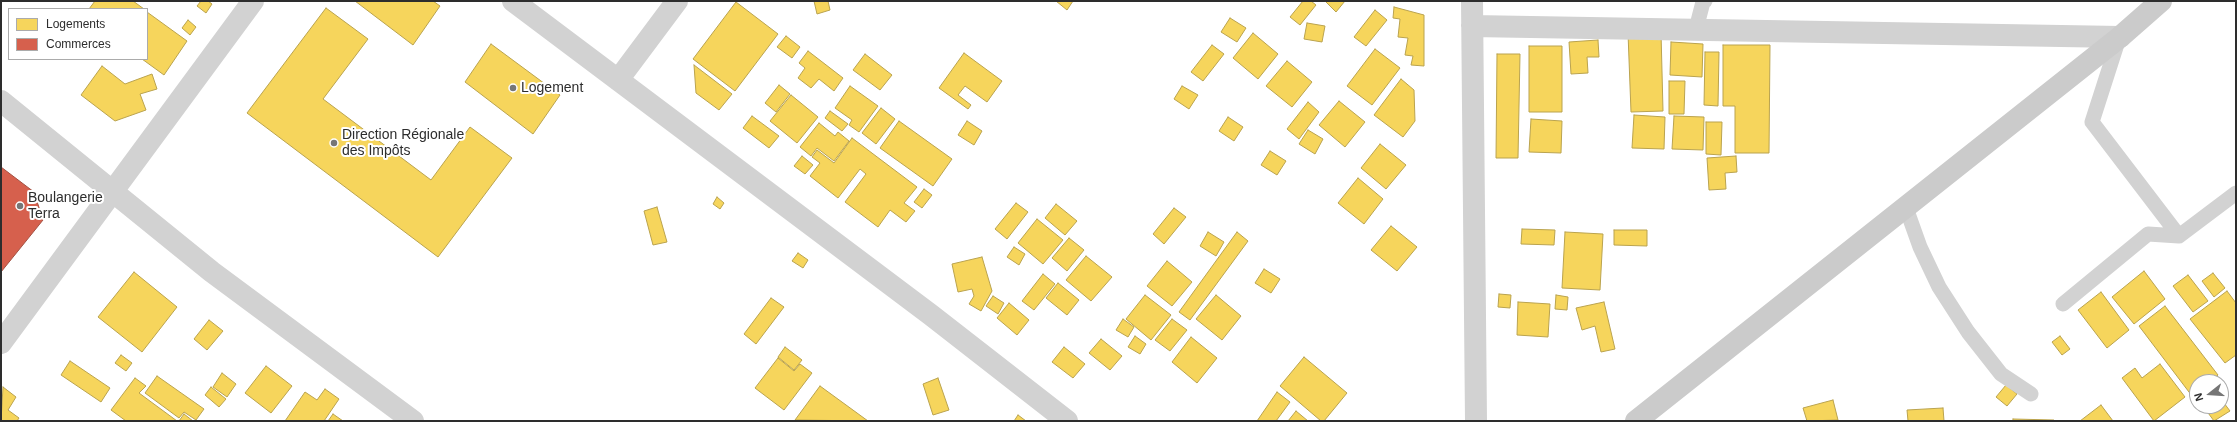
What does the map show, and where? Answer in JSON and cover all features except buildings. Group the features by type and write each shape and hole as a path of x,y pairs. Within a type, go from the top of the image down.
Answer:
{"street":[{"path":"1,343 253,1"},
{"path":"513,1 931,315 1067,421"},
{"path":"618,80 677,1"},
{"path":"1472,1 1476,421"},
{"path":"1636,421 1905,205 2120,37 2161,1"},
{"path":"1472,26 1696,28 2120,37"},
{"path":"1,101 212,272 413,421"}],"lane":[{"path":"1696,28 1703,2 1705,1"},
{"path":"2120,37 2092,122 2179,236"},
{"path":"2063,304 2148,234 2179,236 2236,193"},
{"path":"1905,205 1920,247 1939,287 1964,325 2001,374 2031,394"}],"place":[{"name":"Logement","path":"513,88"},
{"name":"Direction Régionale des Impôts","path":"334,143"},
{"name":"Boulangerie Terra","path":"20,206"}]}
